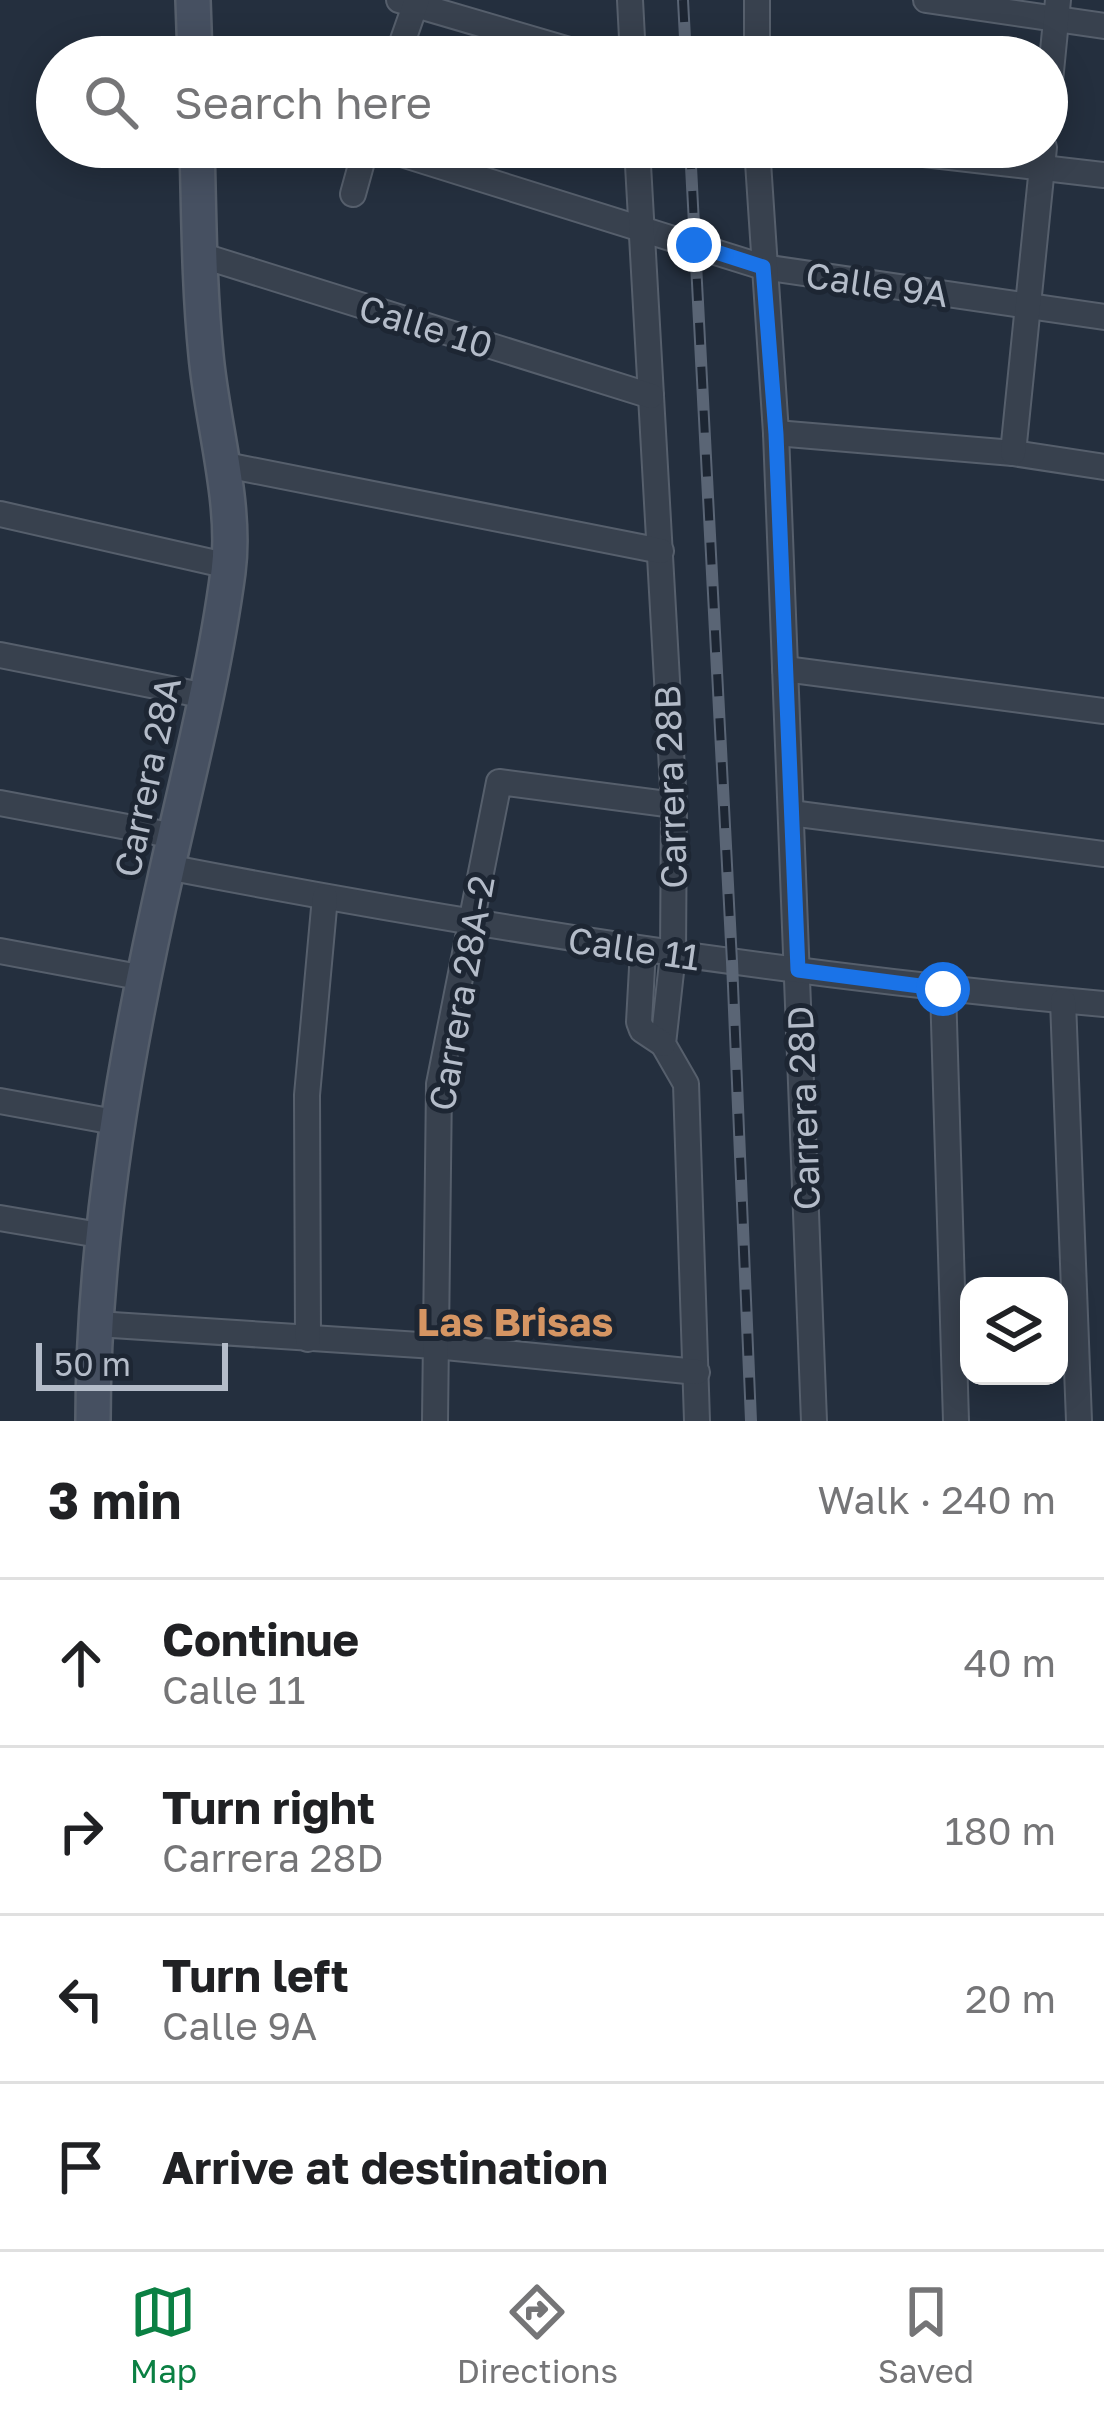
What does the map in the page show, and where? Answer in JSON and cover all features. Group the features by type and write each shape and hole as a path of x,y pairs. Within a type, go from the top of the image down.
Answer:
{"street":[{"path":"193,0 194,36"},
{"path":"630,0 632,36"},
{"path":"757,0 757,36"},
{"path":"926,0 1057,10 1104,26"},
{"path":"402,36 411,2 523,36"},
{"path":"1068,165 1104,175"},
{"name":"Carrera 28A","path":"93,1421 104,1236 120,1124 229,566 206,357 198,168"},
{"path":"353,194 360,168"},
{"name":"Calle 9A","path":"443,168 763,267 1104,317"},
{"name":"Carrera 28B","path":"638,168 674,805 673,955 663,1044"},
{"name":"Carrera 28D","path":"758,168 776,434 814,1421"},
{"path":"1013,452 1041,168"},
{"name":"Calle 10","path":"200,255 652,396"},
{"path":"776,434 1013,452 1104,467"},
{"path":"221,464 661,551"},
{"path":"0,514 229,566"},
{"path":"0,655 206,696"},
{"path":"785,669 1104,711"},
{"name":"Carrera 28A-2","path":"435,1421 440,1084 499,782 674,805"},
{"name":"Calle 11","path":"0,803 325,897 673,955 1104,1004"},
{"path":"791,813 1104,854"},
{"path":"308,1339 307,1095 325,897"},
{"path":"0,950 145,978"},
{"path":"644,950 639,1022 642,1030 663,1044 686,1084 697,1421"},
{"path":"943,989 956,1421"},
{"path":"1063,1000 1079,1421"},
{"path":"0,1101 120,1124"},
{"path":"0,1218 104,1236"},
{"path":"97,1324 435,1346 697,1372"}],"railway":[{"path":"683,0 685,36"},
{"path":"691,168 751,1421"}],"district":[{"name":"Las Brisas","path":"515,1321"}],"route":[{"path":"694,245 763,267 776,434 798,970 943,989"}]}
